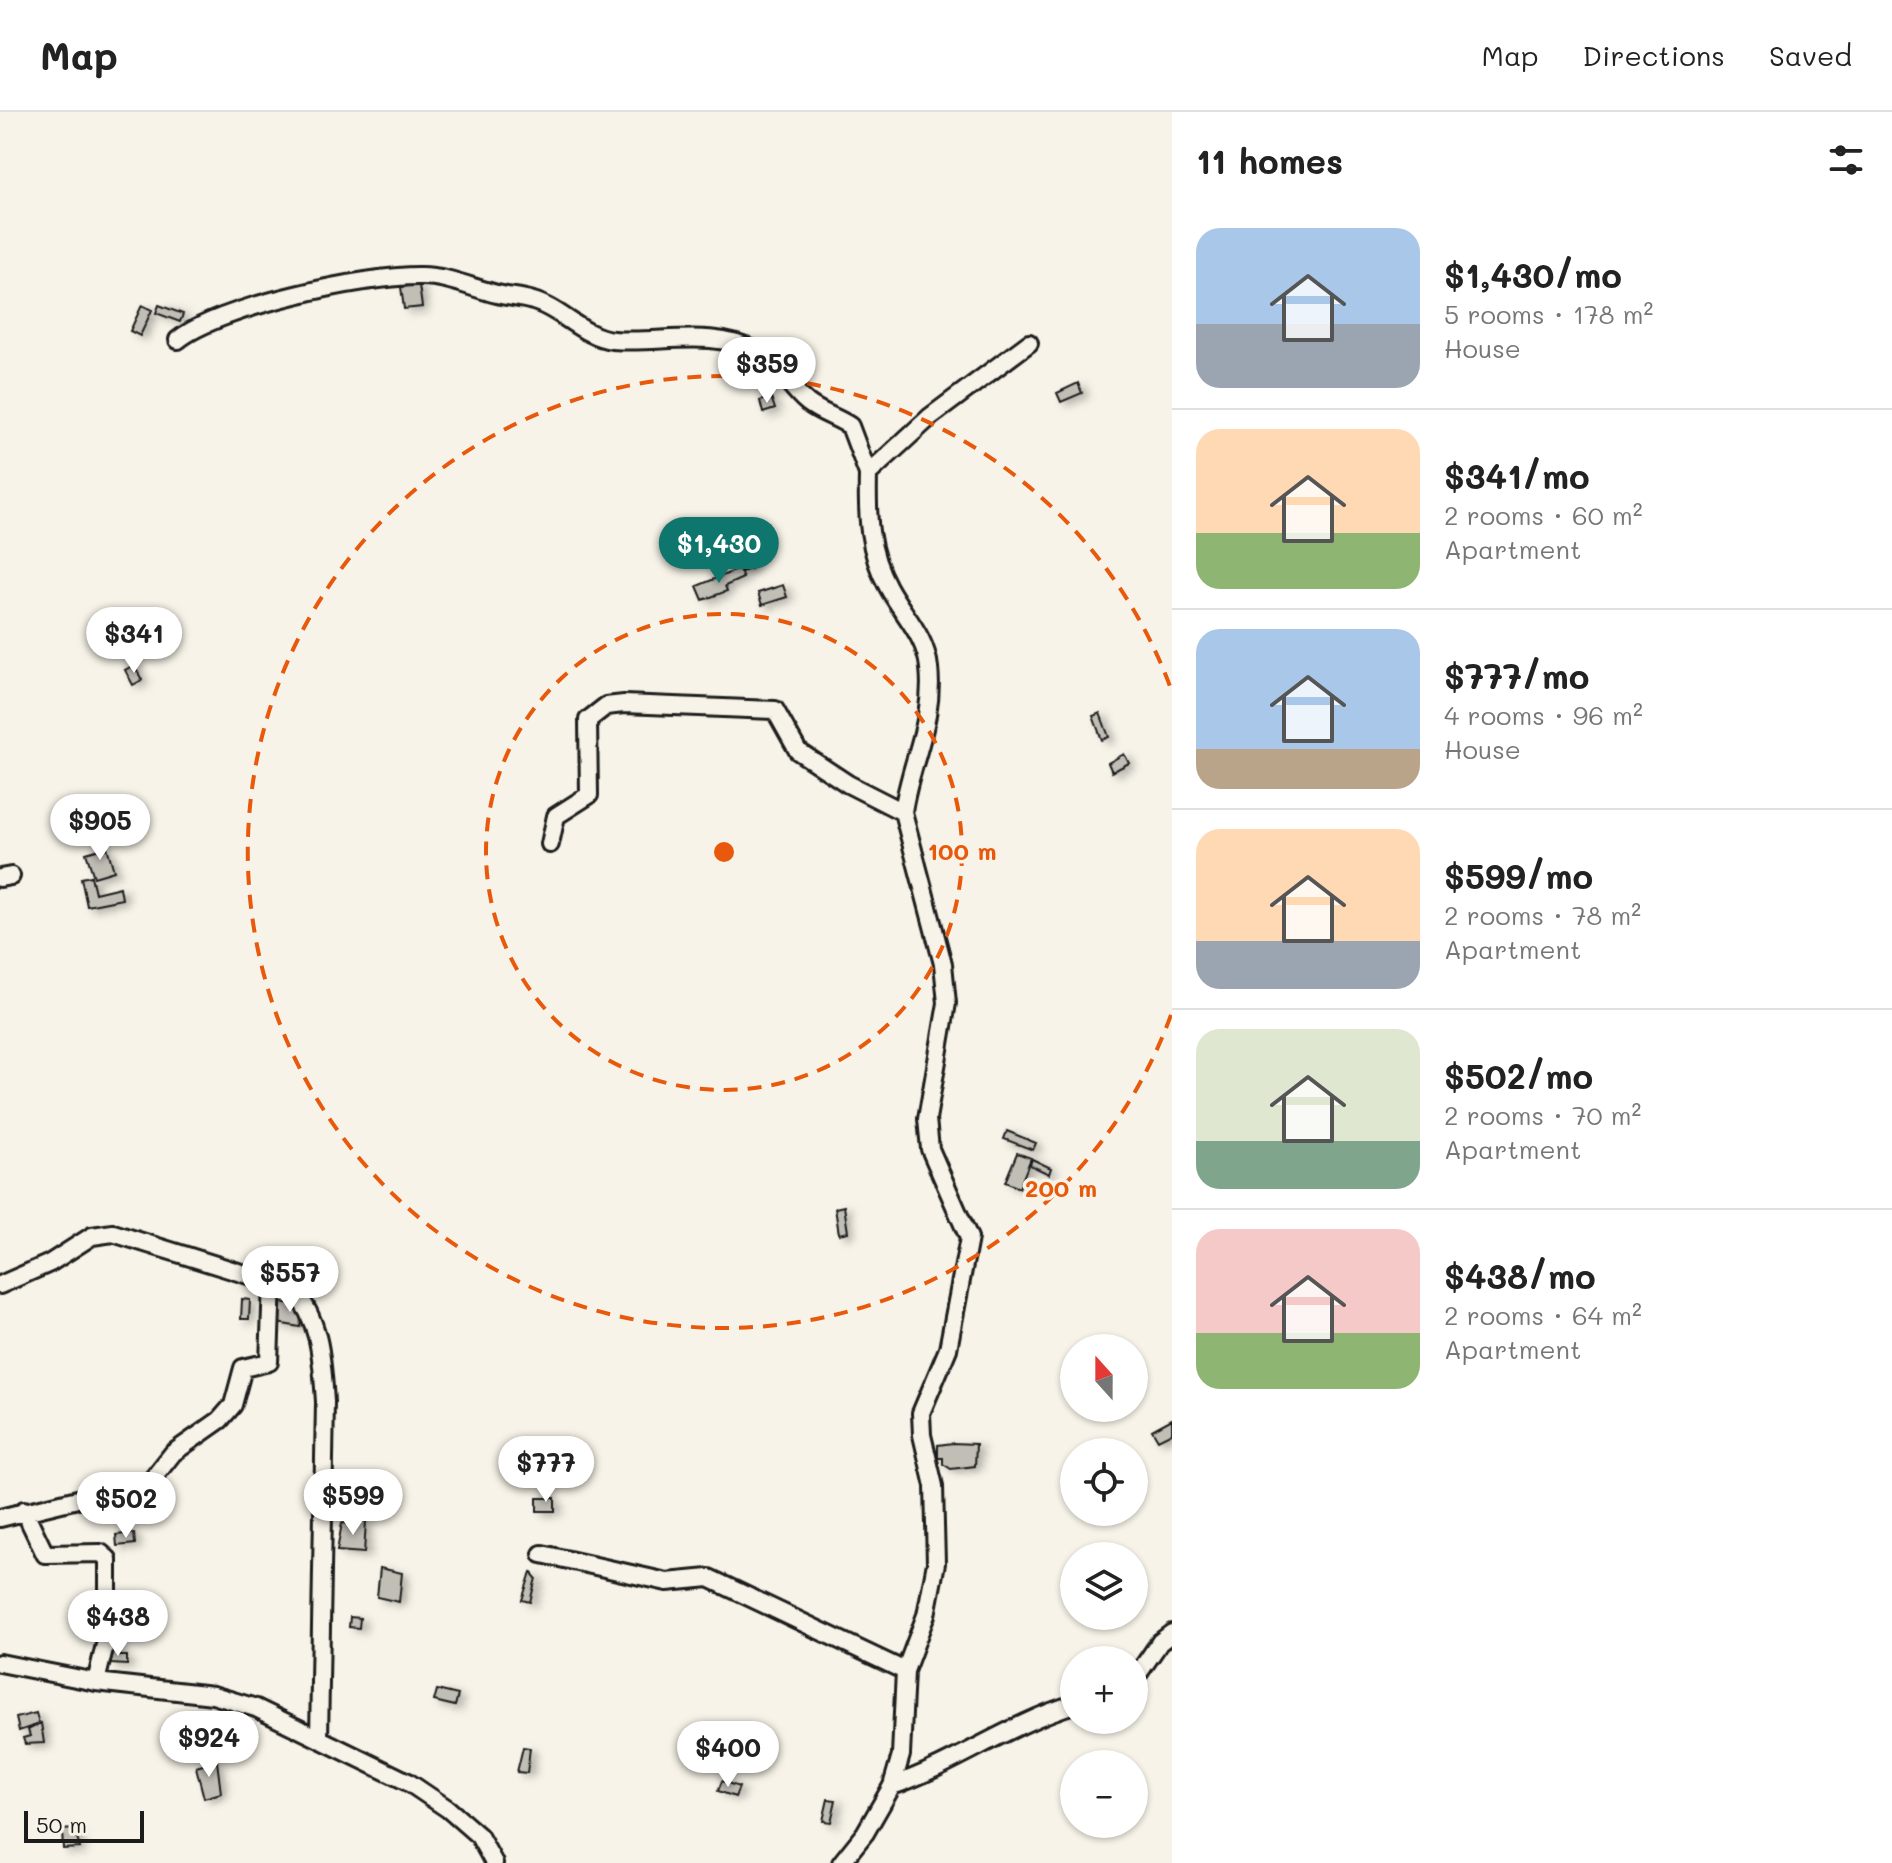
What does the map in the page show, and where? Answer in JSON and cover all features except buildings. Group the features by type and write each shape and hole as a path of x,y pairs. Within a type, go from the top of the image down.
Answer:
{"street":[{"path":"178,340 195,326 253,306 422,275 555,309 594,335 604,338 691,337 733,343 756,351 772,363 806,402 850,426 868,474 866,520 873,553 887,586 922,637 929,666 931,706 917,763 906,788 903,812 943,964 947,1003 927,1119 930,1149 969,1238 948,1349 921,1413 922,1435 934,1486 936,1563 926,1615 905,1671 901,1755 892,1786 865,1833 841,1863"},
{"path":"868,474 930,417 1029,343"},
{"path":"550,844 556,816 589,795 586,729 588,720 606,706 647,703 775,710 798,751 848,784 903,812"},
{"path":"0,1285 50,1263 92,1236 113,1233 293,1289 307,1305 321,1351 325,1402 319,1738"},
{"path":"0,1518 151,1481 173,1453 220,1420 233,1405 243,1368 269,1362 272,1282"},
{"path":"24,1510 45,1554 101,1553 108,1559 108,1632 96,1682"},
{"path":"542,1554 667,1582 709,1578 905,1671"},
{"path":"1148,1660 1160,1642 1172,1633"},
{"path":"0,1663 96,1682 213,1695 256,1708 408,1782 448,1809 479,1836 494,1863"},
{"path":"892,1786 934,1771 1030,1718 1060,1708"}]}
